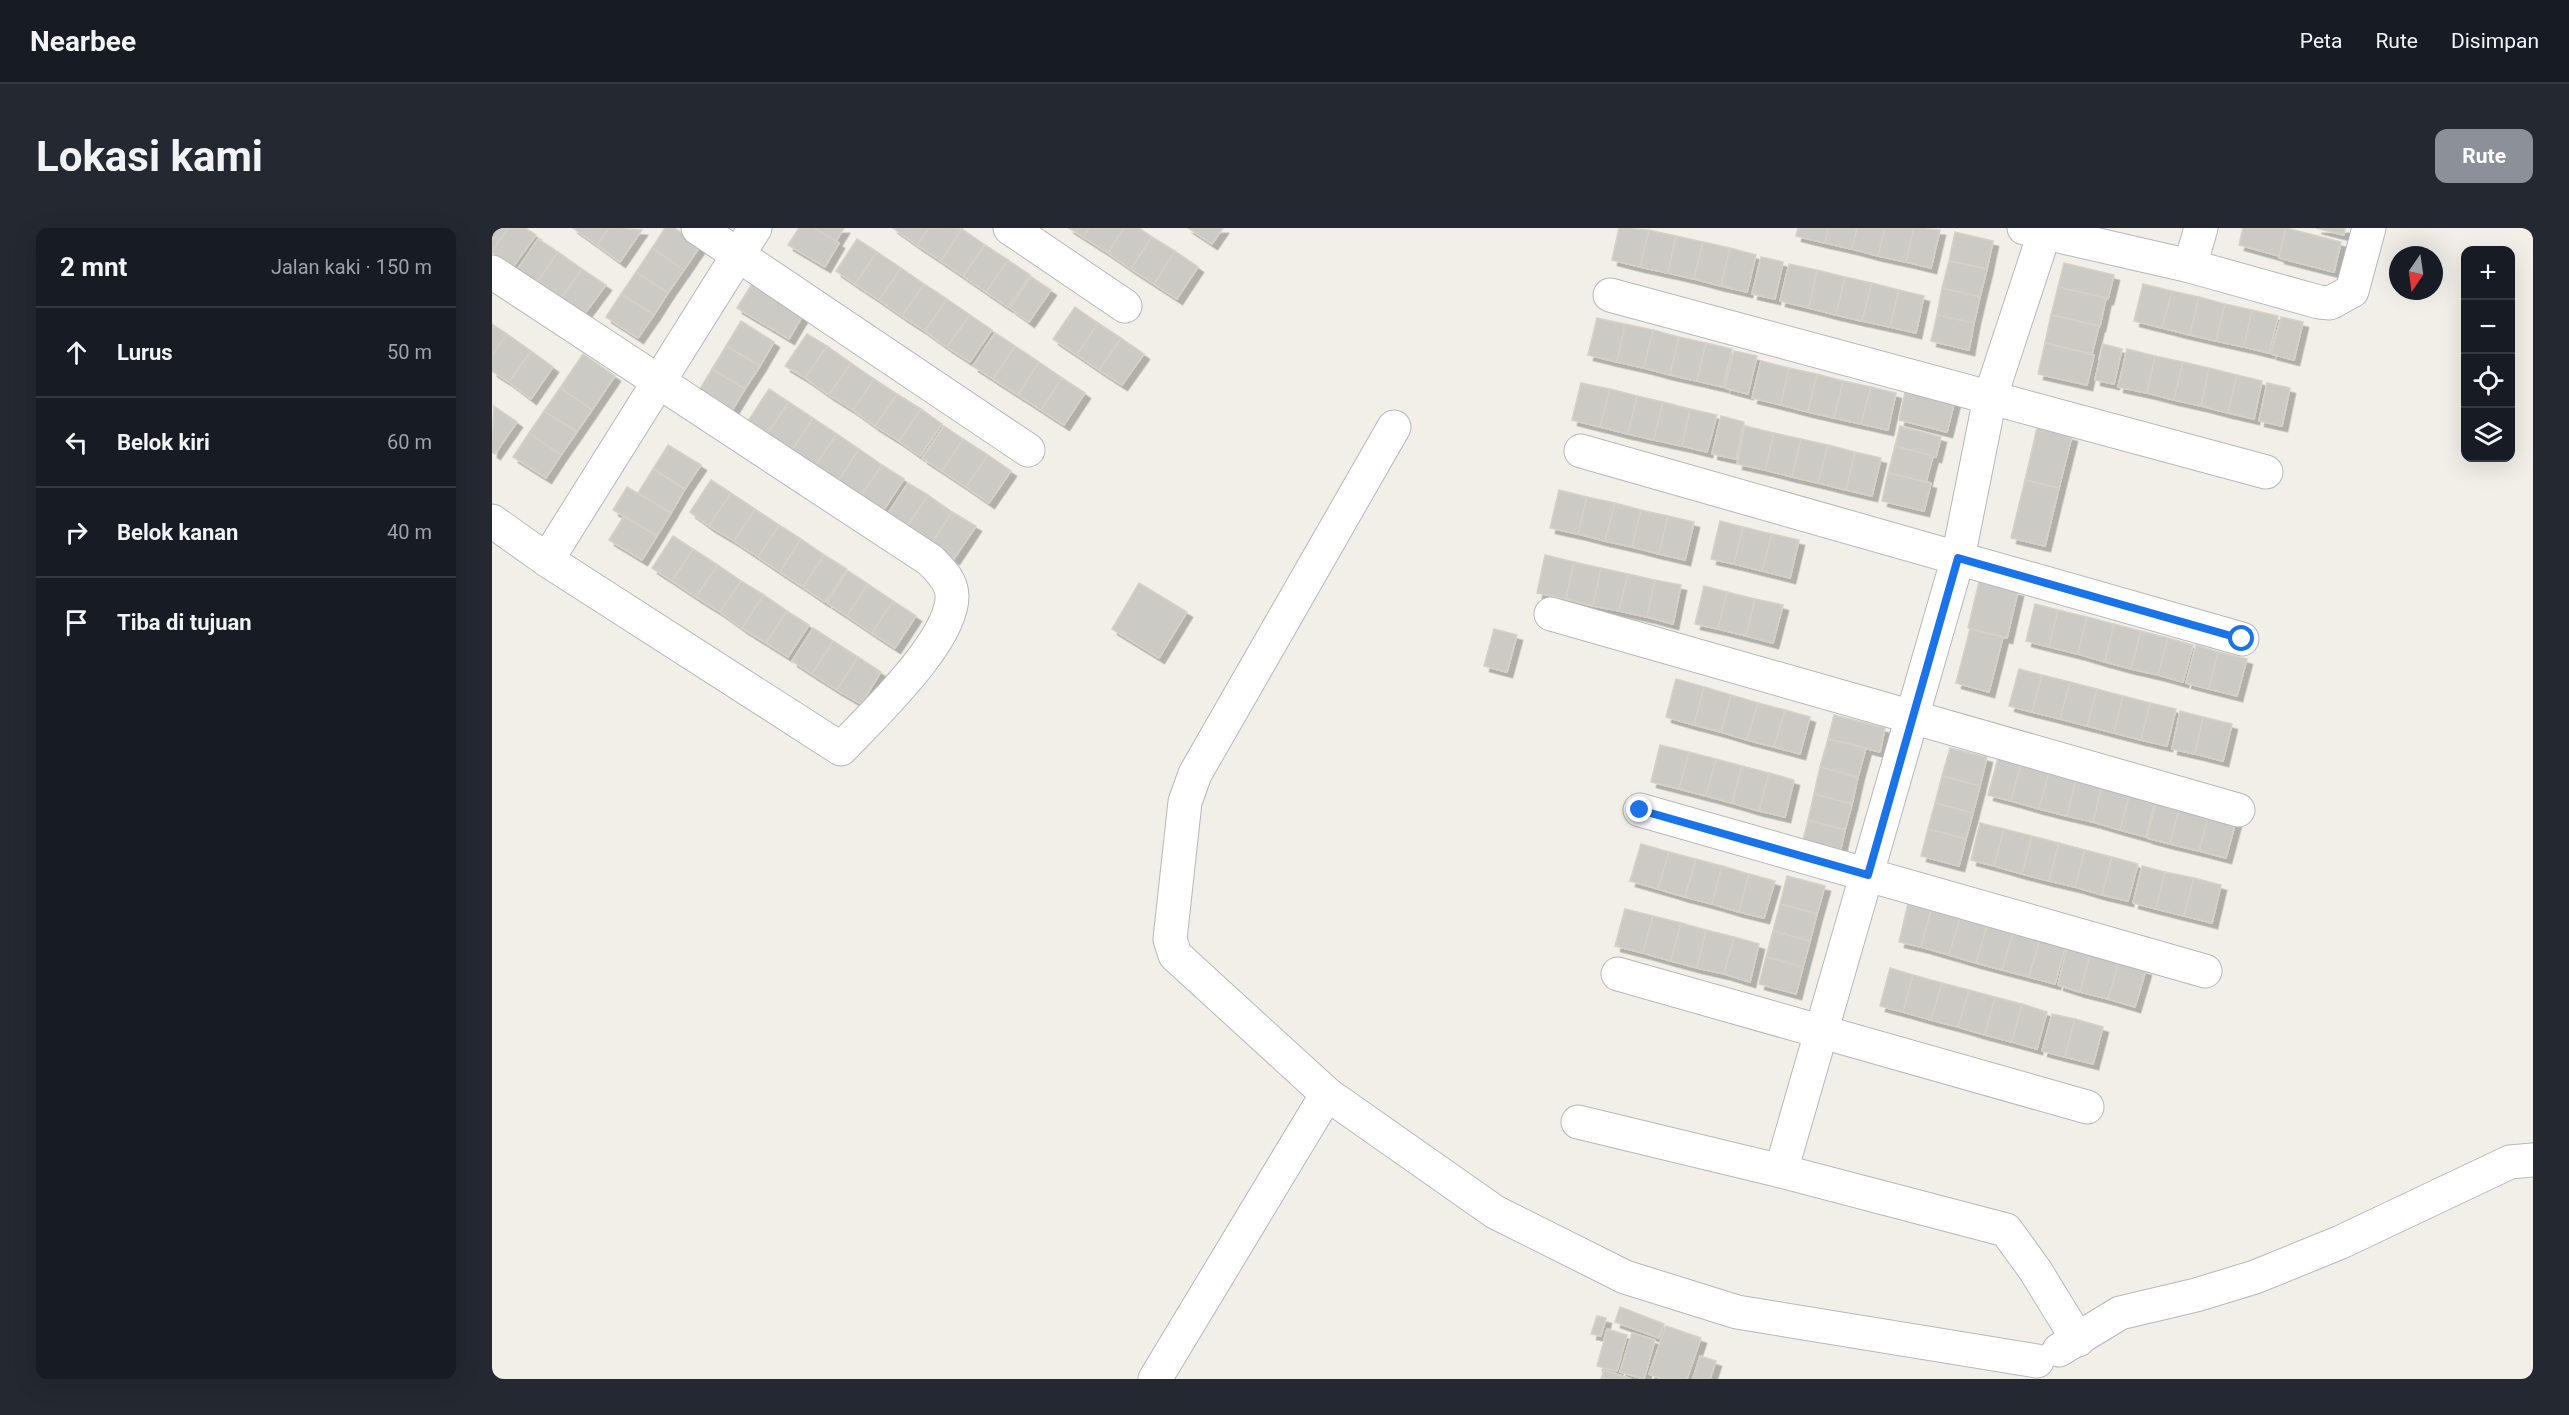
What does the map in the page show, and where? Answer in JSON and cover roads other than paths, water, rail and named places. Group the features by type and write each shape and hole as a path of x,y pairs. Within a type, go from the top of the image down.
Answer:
{"street":[{"path":"698,228 1028,450"},
{"path":"547,560 755,228"},
{"path":"1010,228 1125,306"},
{"path":"2190,266 2201,228"},
{"path":"1781,1171 1958,558 1990,398 2038,230 2190,266 2300,298 2330,303 2352,291 2369,228"},
{"path":"492,272 930,560 944,574 952,591 944,628 916,670 841,749 547,560 492,521"},
{"path":"1610,295 2266,472"},
{"path":"1394,427 1195,774 1185,802 1170,939 1175,955 1327,1094 1496,1212 1625,1277 1737,1312 2033,1370 2120,1313 2196,1295 2255,1277 2341,1242 2510,1162 2533,1160"},
{"path":"1581,451 2242,639"},
{"path":"1551,614 2238,810"},
{"path":"1640,810 2205,971"},
{"path":"1618,974 2087,1107"},
{"path":"1155,1379 1327,1094"},
{"path":"1578,1122 1781,1171 2006,1230 2078,1340"}]}
